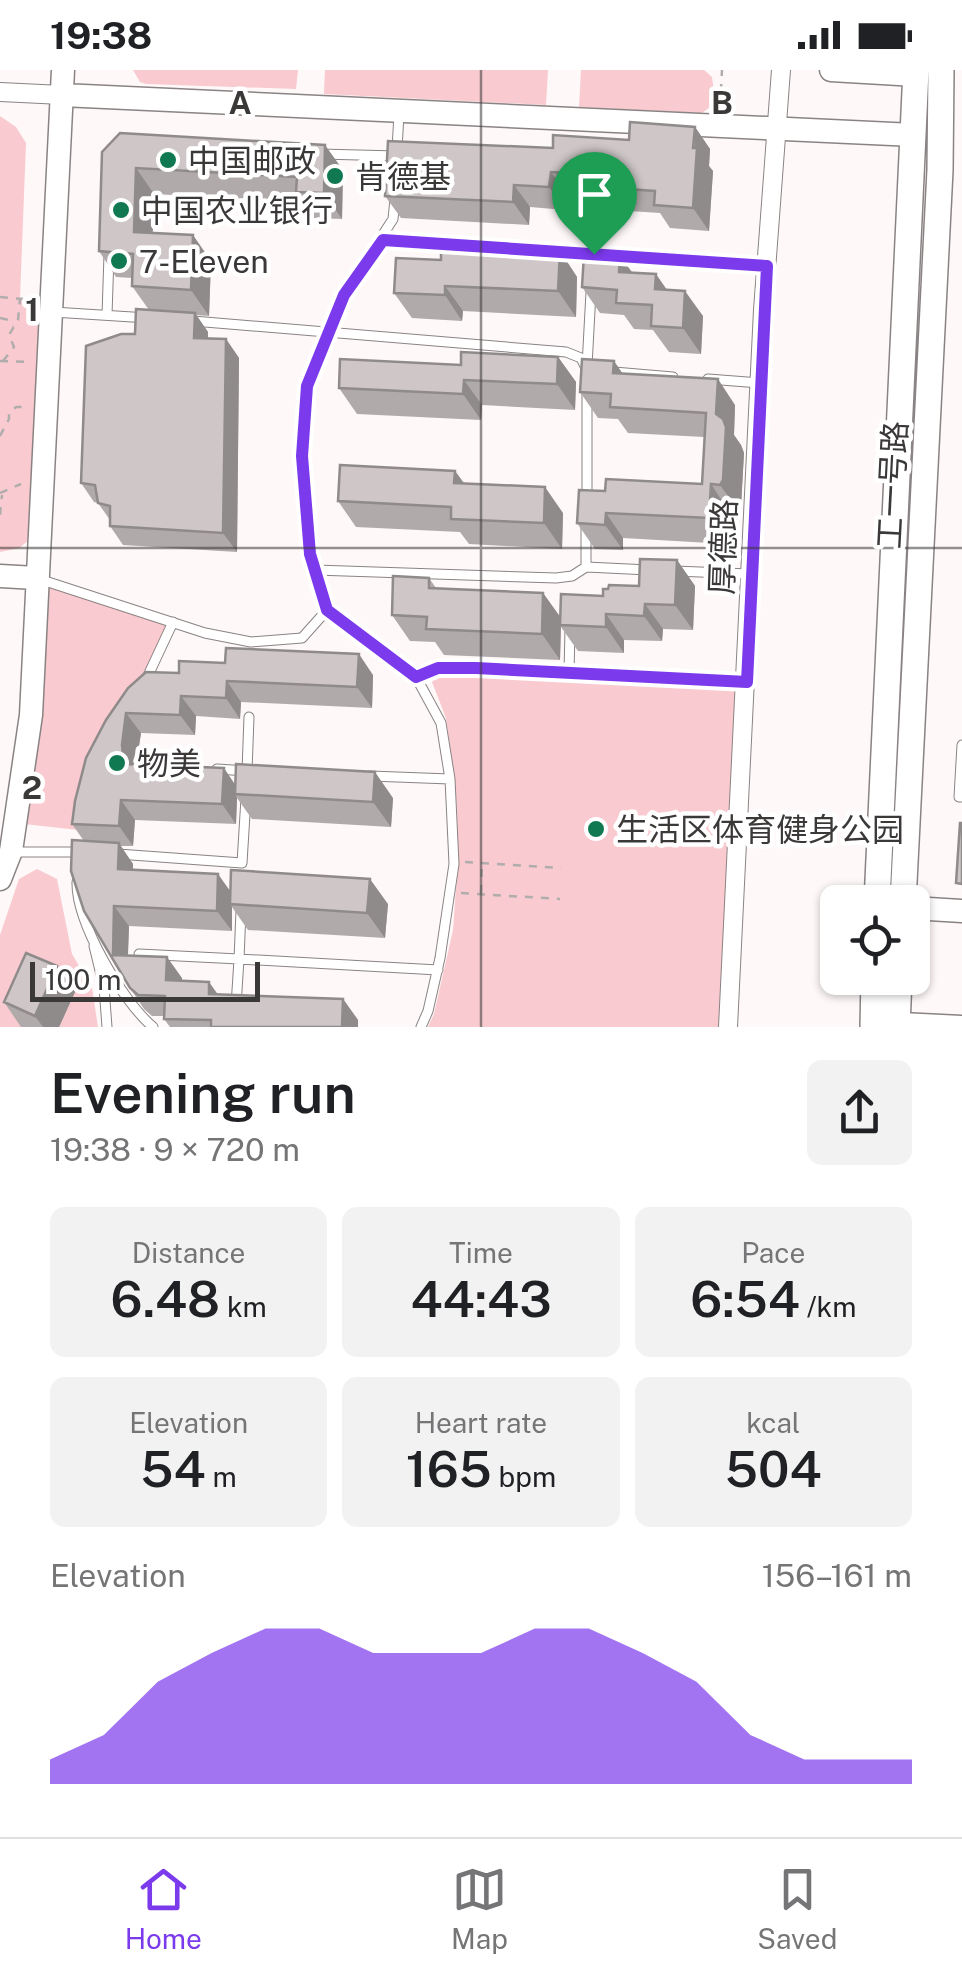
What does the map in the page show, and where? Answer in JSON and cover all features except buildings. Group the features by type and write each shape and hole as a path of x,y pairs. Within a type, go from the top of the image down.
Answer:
{"main road":[{"name":"工一号路","path":"878,885 914,134 924,72"},
{"name":"工一号路","path":"904,885 939,189 924,72"},
{"path":"878,995 885,1025"},
{"path":"885,1025 894,995"}],"street":[{"path":"0,878 10,852 32,715 63,70"},
{"name":"厚德路","path":"728,1027 780,70"},
{"path":"830,70 924,72"},
{"path":"0,92 914,134"},
{"path":"0,576 36,578"},
{"path":"930,909 962,911"},
{"path":"885,1025 962,1027"}],"lane":[{"path":"396,172 399,112"},
{"path":"302,153 397,156"},
{"path":"395,188 394,219 344,295 307,386 302,456 310,554 327,610 416,677 441,723 450,779 454,862 438,970 421,1027"},
{"path":"107,315 110,240"},
{"path":"383,240 767,266"},
{"path":"586,568 587,370 594,254"},
{"path":"50,307 162,319"},
{"path":"181,320 566,352 581,358 587,370"},
{"path":"587,370 683,378"},
{"path":"702,379 760,384"},
{"path":"315,570 556,578 572,576 586,568 752,574"},
{"path":"571,595 572,576"},
{"path":"36,578 205,633 252,642 302,638 327,610"},
{"path":"568,673 570,615"},
{"path":"139,692 173,622"},
{"path":"416,677 438,668 747,682"},
{"path":"242,882 249,717"},
{"path":"962,745 962,797"},
{"path":"144,764 196,768"},
{"path":"213,769 266,772"},
{"path":"358,775 450,779"},
{"path":"79,846 77,893 104,987 107,1027"},
{"path":"10,852 79,846 95,853"},
{"path":"112,854 242,863"},
{"path":"236,1006 241,901"},
{"path":"91,935 138,1014 152,1027"},
{"path":"139,954 438,970"}],"path":[{"path":"720,125 722,70"},
{"path":"594,254 596,196"},
{"path":"0,298 50,307"},
{"path":"1,361 14,348 9,336 18,320 20,299"},
{"path":"0,318 9,320 13,326"},
{"path":"1,361 47,366"},
{"path":"0,436 10,419 9,413 16,407 45,409"},
{"path":"0,515 1,493 23,483 41,482"},
{"path":"454,862 561,868"},
{"path":"481,894 482,862"},
{"path":"450,892 560,898"}],"shaded area":[{"path":"133,70 298,70 296,89 146,84 140,82"},
{"path":"325,70 548,70 546,105 324,94"},
{"path":"581,70 704,70 712,77 713,98 710,107 701,113 579,107"},
{"path":"0,116 16,127 26,143 20,298 43,301 28,541 19,548 0,552"},
{"path":"36,578 173,622 79,830 15,823"},
{"name":"生活区体育健身公园","path":"454,672 728,685 738,689 724,1027 428,1027 453,930 458,860 457,806 446,718 432,682 437,676"},
{"path":"37,869 57,879 72,954 92,988 98,1027 0,1027 0,935 19,879"}],"place":[{"name":"中国邮政","path":"168,160"},
{"name":"肯德基","path":"335,176"},
{"name":"中国农业银行","path":"121,210"},
{"name":"7-Eleven","path":"119,261"},
{"name":"物美","path":"117,763"},
{"name":"生活区体育健身公园","path":"596,829"}],"route":[{"path":"383,240 594,254 767,266 747,682 476,668 438,668 416,677 327,610 310,554 302,456 307,386 328,332 344,295 383,240"}]}
